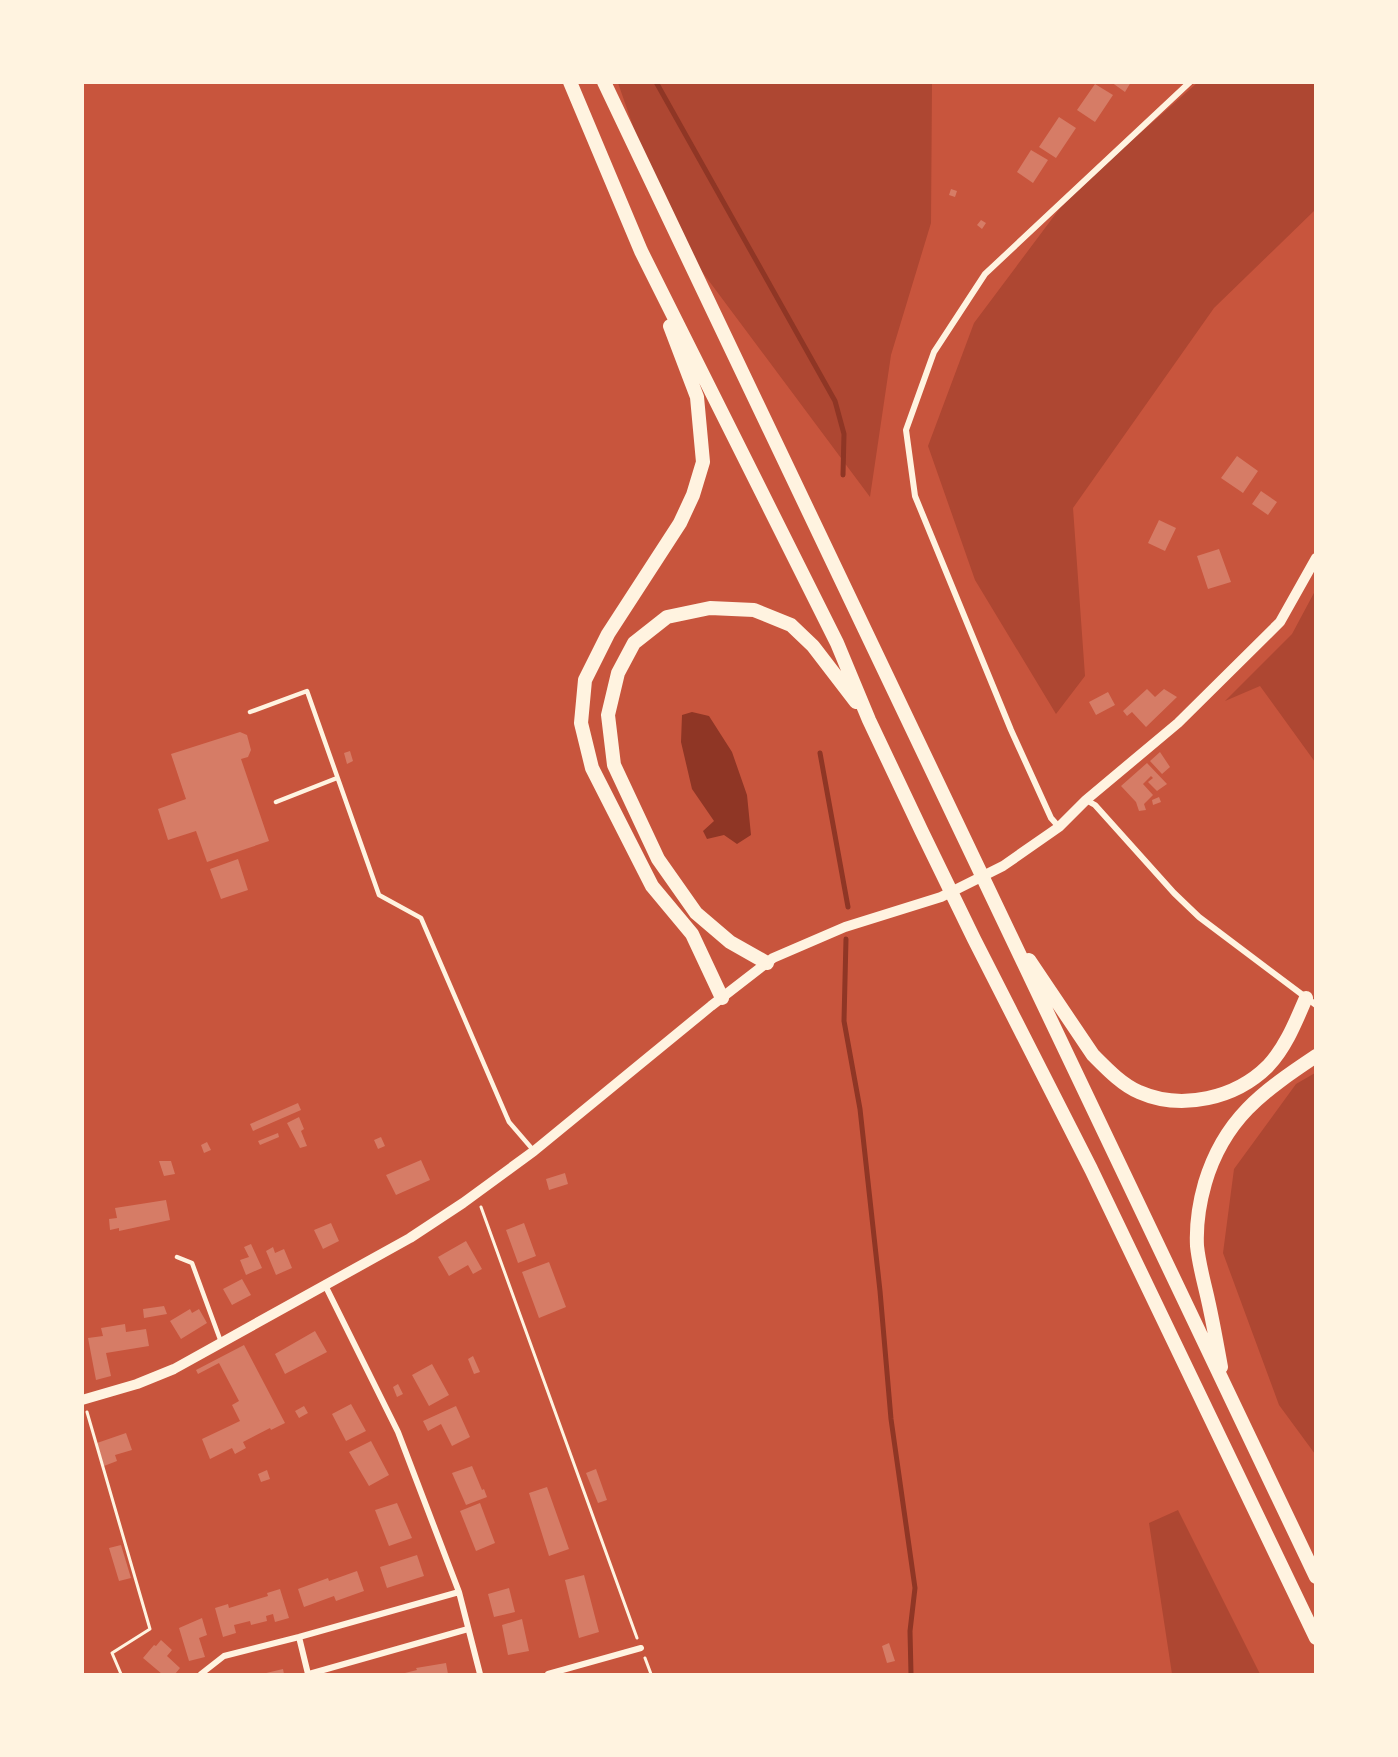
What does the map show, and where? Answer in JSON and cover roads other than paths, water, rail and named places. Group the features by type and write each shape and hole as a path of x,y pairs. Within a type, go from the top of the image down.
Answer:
{"highway":[{"path":"570,82 641,251 697,398 703,462 693,495 680,524 608,634 585,680 581,723 592,768 652,886 692,934 722,998"},
{"path":"604,82 1316,1577"},
{"path":"641,251 837,643 869,720 921,832 1091,1169 1316,1638"},
{"path":"767,963 730,942 696,913 658,859 614,765 608,715 618,674 634,643 668,617 710,608 754,610 791,625 813,646 869,720"},
{"path":"1003,920 1093,1055 1104,1067 1138,1092 1162,1099 1186,1101 1208,1098 1247,1084 1269,1065 1285,1044 1311,1001"},
{"path":"1225,1387 1208,1298 1200,1272 1197,1220 1202,1192 1223,1138 1238,1119 1260,1096 1316,1056"}],"street":[{"path":"1059,827 1052,818 1011,730 915,496 906,430 933,352 986,274 1190,82"},
{"path":"83,1399 137,1384 174,1370 410,1238 476,1194 534,1151 773,958 845,927 941,897 1003,866 1059,827 1086,800 1178,723 1280,622 1316,558"},
{"path":"1086,800 1095,805 1199,917 1311,1001"},
{"path":"325,1286 398,1432 459,1592 480,1674"},
{"path":"201,1674 224,1656 459,1592"},
{"path":"299,1637 309,1674 468,1629"},
{"path":"548,1674 641,1648"}],"lane":[{"path":"250,712 307,691 379,895 421,918 509,1122 534,1151"},
{"path":"276,802 337,778"},
{"path":"177,1257 192,1263 221,1343"}],"waterway":[{"path":"656,82 835,401 844,434 843,475"},
{"path":"820,753 848,907"},
{"path":"846,939 844,1021 860,1109 891,1419 915,1588 910,1631 911,1674"}]}
